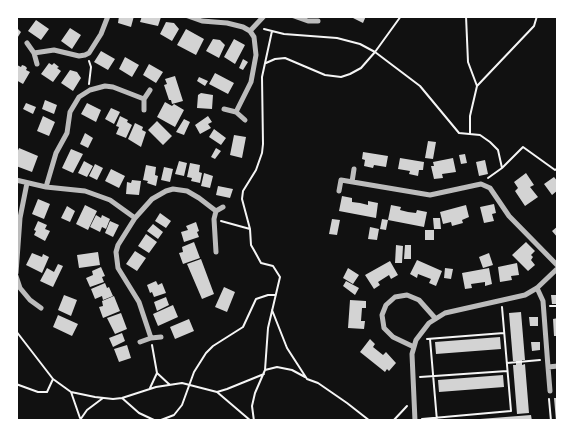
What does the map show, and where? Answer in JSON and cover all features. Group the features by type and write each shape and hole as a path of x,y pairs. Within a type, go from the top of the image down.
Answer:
{"street":[{"path":"34,52 54,50 79,56 85,55 89,53 101,34 108,16"},
{"path":"188,16 202,21 252,29"},
{"path":"252,29 264,16"},
{"path":"294,16 308,21 318,21"},
{"path":"236,112 248,91 255,65 256,44 252,29"},
{"path":"27,43 34,52 36,64"},
{"path":"46,187 56,153 66,133 70,112 79,97 90,90 105,86 113,87 144,100"},
{"path":"144,110 144,100 150,90"},
{"path":"224,108 236,112 245,120"},
{"path":"352,182 354,169"},
{"path":"16,180 46,187 85,191 110,200 135,218"},
{"path":"339,191 341,180 430,195 481,184 490,188 509,216 558,267 537,288 525,295 444,313 435,318 422,330 414,346 412,362 415,420"},
{"path":"27,183 20,218 16,274 20,288 30,300 41,308"},
{"path":"151,338 140,302 121,276 116,260 118,245 135,218 152,199 173,189 193,194 216,211"},
{"path":"216,252 214,219 216,211 223,207"},
{"path":"537,288 543,301 550,391"},
{"path":"414,346 393,336 384,328 382,316 386,305 395,297 407,295 424,304 435,318"},
{"path":"140,342 162,337"},
{"path":"548,367 558,366"}],"path":[{"path":"266,63 275,59 292,59 320,73 341,76 361,68 401,16"},
{"path":"466,16 468,62 477,86"},
{"path":"470,134 470,116 477,86 534,26 537,16"},
{"path":"252,29 284,34 337,38 360,44 375,52 420,86 459,133 480,135 498,150 502,168"},
{"path":"253,421 252,406 255,393 265,370 268,328 280,277 273,266 261,263 251,245 250,230 242,195 256,170 262,154 262,77 272,31"},
{"path":"85,55 91,68 88,82 90,90"},
{"path":"481,184 502,168 523,147 555,170 558,168"},
{"path":"214,219 250,230"},
{"path":"122,398 139,413 154,420 161,420 174,415 186,398 194,372 206,353 213,346 243,327 256,300 268,295 276,295"},
{"path":"415,420 510,411 502,300"},
{"path":"272,310 287,348 307,378"},
{"path":"16,331 53,379 71,392 104,398 122,398 182,383 217,392 253,421"},
{"path":"416,340 504,333"},
{"path":"149,390 157,373 151,338"},
{"path":"430,339 437,419"},
{"path":"507,363 547,360"},
{"path":"265,370 277,367 292,370 325,388 370,421"},
{"path":"412,378 507,371"},
{"path":"157,373 171,385"},
{"path":"217,392 264,374"},
{"path":"16,384 38,392 47,392 53,379"},
{"path":"71,392 80,420"},
{"path":"80,420 87,410 104,398"},
{"path":"549,398 551,421"},
{"path":"393,421 413,399"}],"building":[{"path":"119,16 134,16 131,27 118,23"},
{"path":"142,16 161,17 158,26 140,22"},
{"path":"354,16 366,16 363,23 353,18"},
{"path":"36,20 49,29 41,40 28,31"},
{"path":"166,22 174,23 179,29 172,41 160,34"},
{"path":"16,27 21,32 16,40"},
{"path":"70,28 81,35 72,49 61,41"},
{"path":"186,29 204,39 196,55 177,45"},
{"path":"213,39 220,40 225,45 219,58 206,51"},
{"path":"234,39 245,45 235,64 224,57"},
{"path":"101,51 115,59 108,70 94,62"},
{"path":"125,57 139,65 132,77 119,69"},
{"path":"243,59 248,62 243,70 239,68"},
{"path":"49,63 52,65 54,63 61,71 53,82 41,74"},
{"path":"149,64 163,72 156,83 143,75"},
{"path":"17,65 25,66 26,70 30,72 23,84 16,80"},
{"path":"70,70 77,72 81,78 73,91 61,83"},
{"path":"215,73 234,83 228,94 209,84"},
{"path":"175,76 183,101 172,104 164,85 167,84 165,79"},
{"path":"199,77 208,81 205,86 197,81"},
{"path":"201,93 213,95 212,109 197,108 198,95"},
{"path":"45,100 57,105 54,114 42,109"},
{"path":"165,102 172,106 174,104 184,110 175,127 157,117"},
{"path":"26,103 36,107 33,114 23,109"},
{"path":"87,103 101,110 96,122 81,114"},
{"path":"111,108 120,112 114,124 105,119"},
{"path":"43,116 55,122 49,136 37,131"},
{"path":"120,116 128,120 127,122 132,125 126,138 116,134 119,127 116,126"},
{"path":"208,116 212,122 208,124 211,128 200,134 195,125"},
{"path":"184,119 190,122 184,135 176,132"},
{"path":"157,121 172,136 163,145 148,130"},
{"path":"135,123 143,127 142,130 146,132 141,147 128,139"},
{"path":"214,129 226,138 221,145 209,137"},
{"path":"85,133 93,138 88,148 80,144"},
{"path":"234,135 246,137 242,158 230,155"},
{"path":"428,141 436,142 433,159 425,158"},
{"path":"19,148 38,156 32,172 16,166 16,155"},
{"path":"216,148 221,151 215,159 211,157"},
{"path":"71,149 83,154 73,173 62,168"},
{"path":"363,152 388,156 386,167 374,165 373,168 364,166"},
{"path":"465,154 467,163 461,164 459,155"},
{"path":"400,158 424,162 423,170 419,170 418,176 409,174 410,171 398,169"},
{"path":"453,158 456,172 442,174 443,178 434,179 431,166 434,166 433,162"},
{"path":"485,160 488,174 479,176 476,162"},
{"path":"84,161 93,166 87,177 78,173"},
{"path":"179,161 187,163 184,176 175,174"},
{"path":"190,163 200,165 199,172 202,173 200,183 191,181 192,178 187,177"},
{"path":"95,164 103,168 97,180 89,176"},
{"path":"146,165 156,167 155,175 158,176 156,186 143,180"},
{"path":"164,167 173,169 170,182 161,180"},
{"path":"111,169 125,176 119,188 105,181"},
{"path":"204,173 213,176 210,188 201,186"},
{"path":"526,173 534,185 530,187 538,197 525,206 515,191 518,188 514,182"},
{"path":"554,177 558,182 558,190 552,195 544,184"},
{"path":"132,180 141,181 139,195 126,194 127,182 131,183"},
{"path":"218,186 233,189 230,198 216,195"},
{"path":"342,196 352,198 352,202 368,205 368,201 378,203 376,218 339,211"},
{"path":"38,199 50,204 44,219 32,214"},
{"path":"494,204 496,213 492,214 494,221 484,223 480,207"},
{"path":"85,205 97,211 88,230 76,224"},
{"path":"391,205 401,207 400,210 408,212 416,213 417,210 427,212 424,227 388,220"},
{"path":"466,205 469,217 462,220 463,223 452,226 451,222 443,224 440,212"},
{"path":"67,206 75,211 70,222 61,218"},
{"path":"160,213 171,221 166,228 155,221"},
{"path":"96,215 101,218 102,215 110,219 106,229 102,227 100,232 90,227"},
{"path":"433,218 440,218 441,229 434,229"},
{"path":"332,219 340,220 337,235 329,234"},
{"path":"382,219 388,220 386,230 380,229"},
{"path":"38,221 47,225 45,229 50,231 45,241 34,235"},
{"path":"110,221 119,225 113,237 105,233"},
{"path":"196,222 199,237 184,242 181,232 188,230 186,226"},
{"path":"153,224 163,232 158,239 147,231"},
{"path":"558,226 558,238 552,231"},
{"path":"370,227 379,229 377,240 368,239"},
{"path":"425,230 434,230 434,240 425,240"},
{"path":"146,234 157,242 149,253 138,246"},
{"path":"194,242 200,258 183,264 179,253 183,252 182,247"},
{"path":"526,242 535,251 531,255 533,257 531,260 535,265 528,271 512,255"},
{"path":"396,245 403,246 402,263 395,263"},
{"path":"405,245 411,245 411,259 404,259"},
{"path":"135,251 146,258 137,271 126,264"},
{"path":"98,252 100,265 79,268 77,255"},
{"path":"32,253 42,257 43,254 49,257 42,273 26,265"},
{"path":"489,253 493,265 483,268 479,257"},
{"path":"201,259 214,294 202,299 187,264"},
{"path":"417,260 442,271 436,286 429,283 431,279 418,274 417,278 410,274"},
{"path":"390,261 398,275 391,279 389,275 378,282 380,285 374,289 365,275"},
{"path":"517,263 519,275 511,276 512,280 500,282 498,267"},
{"path":"58,264 63,266 53,287 40,281 47,268 54,272"},
{"path":"101,267 105,276 102,277 104,282 90,287 86,278 93,275 92,271"},
{"path":"348,268 359,275 353,284 343,278"},
{"path":"445,268 453,269 451,279 444,278"},
{"path":"489,268 492,284 485,286 485,282 471,284 472,288 465,289 462,273"},
{"path":"156,281 158,285 162,283 166,293 154,297 147,285"},
{"path":"346,281 359,288 355,295 343,286"},
{"path":"105,283 113,296 103,300 102,296 95,299 91,289"},
{"path":"224,287 235,292 227,312 215,307"},
{"path":"64,295 77,300 71,316 58,310"},
{"path":"551,295 558,295 558,304 552,304"},
{"path":"114,296 120,311 103,318 99,307 103,306 102,301"},
{"path":"166,297 169,305 157,311 154,302"},
{"path":"350,300 366,301 366,308 362,308 361,321 365,321 364,329 348,328"},
{"path":"173,305 178,317 158,326 153,314"},
{"path":"521,312 525,360 522,360 522,365 525,364 529,413 517,414 513,365 516,365 516,361 513,361 509,313"},
{"path":"121,313 127,329 115,334 107,318"},
{"path":"58,315 78,324 72,336 53,327"},
{"path":"529,317 538,317 538,326 530,326"},
{"path":"558,318 558,336 554,336 553,319"},
{"path":"189,319 194,331 175,339 170,327"},
{"path":"122,333 125,341 113,347 109,338"},
{"path":"500,337 501,349 436,354 435,342"},
{"path":"370,339 375,344 373,347 383,355 386,352 396,363 389,371 387,369 385,372 360,352"},
{"path":"531,342 540,342 540,350 532,351"},
{"path":"127,345 131,358 119,362 114,349"},
{"path":"503,375 504,387 439,392 438,380"},
{"path":"554,398 558,398 558,421 556,421"},
{"path":"531,415 532,421 480,421 480,419"}]}
